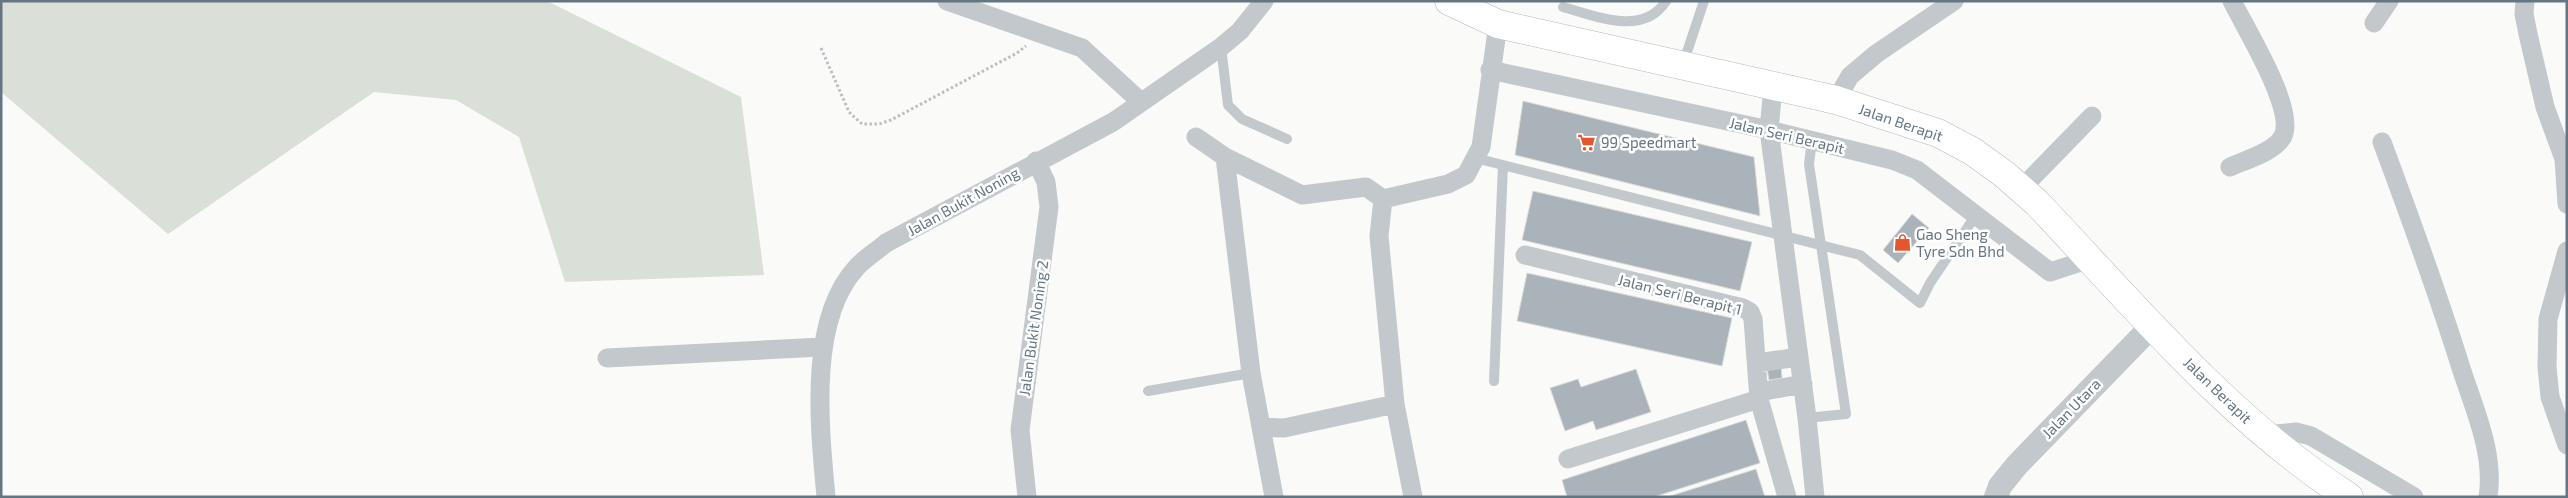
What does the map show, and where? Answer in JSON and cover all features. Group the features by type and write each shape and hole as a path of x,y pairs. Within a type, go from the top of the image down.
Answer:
{"main road":[{"name":"Jalan Berapit","path":"1449,1 1498,24 1836,100 1938,133 1972,151 2021,189 2228,402 2312,473 2349,497"}],"street":[{"path":"948,1 1082,48 1141,102"},
{"name":"Jalan Bukit Noning","path":"826,497 821,442 822,347 835,301 856,268 886,243 1036,161 1113,122 1221,47 1240,31 1264,1"},
{"path":"1836,100 1850,76 1876,54 1954,1"},
{"path":"2230,167 2273,147 2283,136 2286,118 2280,96 2232,1"},
{"path":"2374,23 2390,1"},
{"path":"2510,1 2525,8 2544,107 2565,159 2567,204"},
{"path":"1196,137 1225,157 1302,195 1366,187 1383,199 1448,184 1466,175 1481,146 1490,70 1498,24"},
{"name":"Jalan Seri Berapit","path":"1490,70 1769,130 1892,160 1917,170 2050,272 2090,259"},
{"path":"1773,86 1769,130 1807,418 1815,497"},
{"path":"2021,189 2092,116"},
{"path":"2382,142 2435,286 2475,411 2484,442 2490,483 2488,497"},
{"path":"1225,157 1251,373 1274,497"},
{"name":"Jalan Bukit Noning 2","path":"1027,497 1020,430 1049,207 1046,182 1036,161"},
{"path":"1383,199 1379,236 1395,404 1413,497"},
{"path":"2567,251 2548,319 2547,367 2550,397 2567,445"},
{"name":"Jalan Seri Berapit 1","path":"1525,255 1743,308 1750,312 1753,319 1759,396 1787,497"},
{"name":"Jalan Utara","path":"1996,497 2000,486 2017,465 2153,325"},
{"path":"607,358 822,347"},
{"path":"1757,363 1799,357"},
{"path":"1568,458 1759,396 1802,384"},
{"path":"1261,427 1284,428 1395,404"},
{"path":"2266,435 2296,432 2311,436 2414,497"}],"lane":[{"path":"1563,7 1618,22 1636,21 1653,13 1666,1"},
{"path":"1682,65 1704,1"},
{"path":"1221,47 1228,106 1242,119 1287,139"},
{"path":"1807,418 1846,414 1809,164 1812,140"},
{"path":"1475,158 1860,255 1920,303 1930,283 1976,215"},
{"path":"1494,381 1502,165"},
{"path":"1148,390 1251,373"}],"path":[{"path":"821,48 849,112 862,124 879,124 1017,53 1042,34"}],"shaded area":[{"path":"1,1 547,1 741,97 764,275 565,282 519,137 456,100 374,92 168,234 1,92"}],"building":[{"path":"1523,101 1754,157 1760,216 1515,155"},
{"path":"1533,191 1752,242 1740,291 1522,240"},
{"name":"Gao Sheng Tyre Sdn Bhd","path":"1912,214 1929,228 1898,263 1883,250"},
{"path":"1527,273 1732,318 1722,366 1517,321"},
{"path":"1781,367 1782,378 1769,380 1767,368"},
{"path":"1636,369 1651,412 1596,430 1593,421 1565,431 1550,388 1578,379 1581,387"},
{"path":"1746,420 1760,463 1654,497 1567,497 1562,480"},
{"path":"1756,469 1765,497 1667,497"}],"place":[{"name":"99 Speedmart","path":"1587,142"},
{"name":"Gao Sheng Tyre Sdn Bhd","path":"1902,243"}]}
